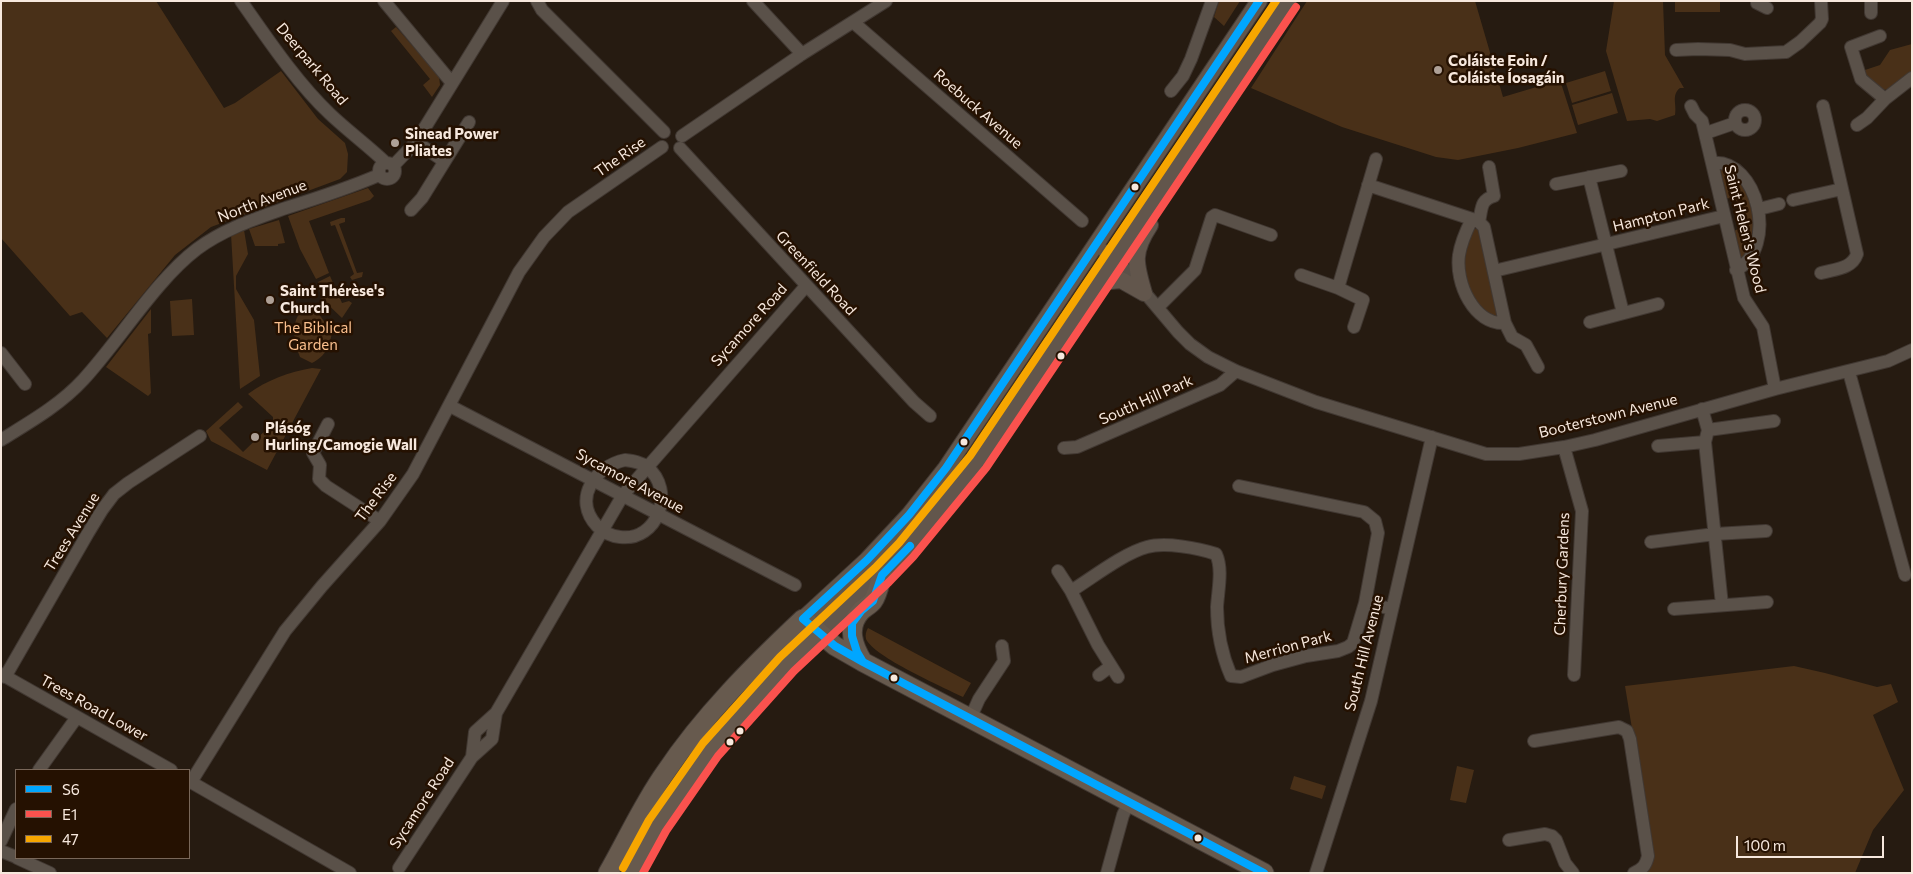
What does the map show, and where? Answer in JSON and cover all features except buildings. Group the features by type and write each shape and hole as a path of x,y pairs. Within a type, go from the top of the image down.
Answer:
{"highway":[{"path":"863,662 857,652 852,636 852,623 873,601 882,575"},
{"path":"608,873 632,827 664,773 693,735 756,664 803,619 836,646 863,662 1264,873"},
{"path":"632,873 657,826 710,750 787,664 820,634"}],"main road":[{"path":"803,619 867,560 909,515 946,468 1260,1"},
{"path":"820,634 882,575 926,526 978,462 1288,1"},
{"path":"1144,292 1136,266 1137,253 1142,237 1167,198 1166,182"},
{"path":"1126,202 1128,210 1133,216 1145,215"},
{"path":"1100,282 1121,280 1144,292"},
{"path":"834,590 838,600 855,597 882,575"}],"street":[{"name":"Deerpark Road","path":"241,1 286,63 321,105 389,164"},
{"path":"384,1 452,83"},
{"path":"389,164 416,142 501,6 511,1"},
{"path":"527,1 539,6 664,132"},
{"path":"752,1 802,54"},
{"path":"681,142 674,129 664,132 660,141 662,147 673,152 681,142 802,54 886,1"},
{"path":"1171,91 1183,76 1191,59 1212,1"},
{"path":"1676,50 1698,48 1730,50 1745,54 1786,52 1820,23 1822,19 1821,1"},
{"name":"Roebuck Avenue","path":"853,22 1082,221"},
{"path":"1880,36 1850,47 1861,79 1885,99"},
{"path":"1857,125 1867,118 1885,99 1912,78"},
{"name":"Saint Helen's Wood","path":"1691,106 1702,121 1706,134 1736,270 1744,298 1763,327 1775,389"},
{"path":"1821,273 1850,266 1855,261 1857,254 1823,106"},
{"path":"411,210 422,198 469,122"},
{"path":"1706,134 1736,123"},
{"path":"416,142 444,162"},
{"name":"Greenfield Road","path":"681,142 806,286 914,402 930,416"},
{"name":"The Rise","path":"190,781 285,631 380,520 413,474 519,272 544,237 568,212 662,147"},
{"path":"1338,288 1376,159"},
{"path":"1712,163 1723,163 1741,175 1751,190 1759,209 1760,229 1755,248 1747,263 1736,270"},
{"name":"North Avenue","path":"1,440 66,397 83,380 171,274 196,249 215,237 253,219 347,188 379,175 383,179 392,178 395,173 389,164"},
{"path":"1489,167 1494,196 1486,198 1463,238 1459,256 1459,272 1464,292 1479,313 1495,324 1506,323"},
{"path":"1556,184 1621,171"},
{"name":"Hampton Park","path":"1589,177 1623,313"},
{"path":"1368,185 1475,220 1484,227 1506,323 1512,337 1526,345 1538,367"},
{"path":"1793,200 1842,189"},
{"path":"1759,209 1779,204"},
{"path":"1158,307 1195,270 1212,217 1215,215 1272,235"},
{"name":"Hampton Park","path":"1494,270 1724,216"},
{"name":"Booterstown Avenue","path":"1097,245 1115,259 1178,332 1199,351 1236,371 1316,402 1486,454 1519,454 1564,447 1775,389 1849,372 1888,361 1912,350"},
{"path":"1301,274 1363,300 1354,327"},
{"name":"Sycamore Road","path":"399,868 472,757 475,732 496,713 603,531 622,495 806,286"},
{"path":"1590,322 1658,304"},
{"path":"1,353 26,384"},
{"name":"South Hill Park","path":"1064,448 1077,448 1213,388 1227,380 1236,371"},
{"path":"1849,372 1905,575"},
{"name":"Sycamore Avenue","path":"450,406 795,585"},
{"path":"1702,409 1722,605"},
{"path":"1658,446 1774,421"},
{"path":"328,424 313,453 320,465 319,479 326,486 380,520"},
{"name":"Trees Avenue","path":"3,676 102,510 114,494 200,436"},
{"name":"South Hill Avenue","path":"1316,873 1371,700 1432,437"},
{"name":"Cherbury Gardens","path":"1564,447 1582,511 1574,675"},
{"path":"617,461 636,461 647,466 654,475 662,496 659,514 647,530 637,536 625,538 613,536 603,531 595,524 587,507 587,497 592,480 608,465 617,461"},
{"name":"Merrion Park","path":"1071,591 1125,557 1146,547 1159,544 1206,550 1216,554 1219,561 1217,610 1219,632 1227,668 1231,676 1241,677 1273,665 1306,656 1327,654 1348,647 1356,637 1365,603 1378,533 1375,521 1364,512 1239,486"},
{"path":"1651,542 1715,534 1766,531"},
{"path":"1058,571 1071,591 1098,645 1118,677"},
{"path":"1674,609 1767,602"},
{"path":"1365,603 1392,609"},
{"path":"970,719 979,700 1004,661 1002,646"},
{"path":"1099,675 1111,666"},
{"name":"Trees Road Lower","path":"3,676 168,769"},
{"path":"40,769 77,718"},
{"path":"1534,741 1619,727 1627,730 1648,856 1646,864 1641,870 1634,873"},
{"path":"190,781 350,873"},
{"path":"1107,873 1123,815 1129,802"},
{"path":"1,841 10,815"},
{"path":"1509,840 1545,834 1552,836 1556,840 1565,863 1574,873"},
{"path":"1,851 15,857"},
{"path":"19,859 50,873"}],"green space":[{"path":"1,1 156,1 224,108 235,103 281,71 318,119 345,143 348,154 347,172 340,179 211,227 175,255 107,338 82,312 70,316 1,238"},
{"path":"1219,1 1240,1 1224,26 1214,17"},
{"name":"Coláiste Eoin / Coláiste Íosagáin","path":"1307,1 1475,1 1503,97 1560,80 1577,133 1518,148 1458,160 1436,157 1342,127 1251,88"},
{"path":"1614,1 1663,1 1665,55 1684,88 1680,88 1676,94 1675,115 1657,121 1650,119 1627,121 1606,51"},
{"path":"1675,1 1720,1 1720,12 1675,12"},
{"path":"396,27 439,76 440,85 432,97 423,85 430,79 391,31"},
{"path":"1912,44 1912,72 1888,90 1873,84 1862,71 1880,65 1890,50"},
{"path":"1605,71 1611,91 1572,103 1566,83"},
{"path":"1612,93 1618,113 1578,125 1572,105"},
{"path":"1721,167 1738,179 1745,188 1756,220 1750,250 1741,259 1734,231 1742,223 1739,205 1735,199 1726,198 1719,168"},
{"path":"368,188 374,196 370,200 309,221 329,273 316,279 300,249 288,216"},
{"path":"345,218 345,222 339,224 357,273 363,272 362,277 352,280 350,277 354,274 335,225 331,226 330,222"},
{"path":"279,220 285,243 278,244 278,246 255,246 249,229"},
{"path":"1474,229 1479,229 1498,317 1494,318 1479,307 1463,279 1465,248"},
{"path":"244,230 248,254 236,276 236,289 254,320 260,376 240,389 231,234"},
{"path":"330,276 342,303 349,301 352,303 342,318 321,298 318,282"},
{"path":"192,299 194,335 172,336 170,301"},
{"name":"The Biblical Garden","path":"305,307 319,314 332,333 326,351 312,363 300,357 294,330 297,318"},
{"path":"151,309 151,333 148,334 151,393 148,396 106,367"},
{"path":"312,368 321,369 267,470 211,441 206,431 238,402 243,407 219,428 243,452 273,423 273,417 248,394 278,377"},
{"path":"868,628 971,683 963,697 910,671 882,654 866,639"},
{"path":"1794,666 1877,687 1891,684 1898,702 1873,715 1904,790 1873,830 1855,873 1644,873 1653,856 1625,686"},
{"path":"1457,766 1474,770 1466,803 1450,800"},
{"path":"1294,776 1326,786 1322,799 1290,789"}],"transit line":[{"name":"S6","path":"1259,1 946,468 909,515 867,560 803,619 835,646 863,662 1264,873"},
{"name":"47","path":"623,868 649,820 703,743 780,657 899,543 970,456 1276,1"},
{"name":"E1","path":"643,873 666,831 718,756 794,671 913,557 986,468 1296,7"},
{"name":"S6","path":"863,662 857,652 852,636 852,623 861,611 873,601 882,575 910,546"}],"place":[{"name":"Coláiste Eoin / Coláiste Íosagáin","path":"1438,70"},
{"name":"Sinead Power Pliates","path":"395,143"},
{"name":"Saint Thérèse's Church","path":"270,300"},
{"name":"Plásóg Hurling/Camogie Wall","path":"255,437"}]}
